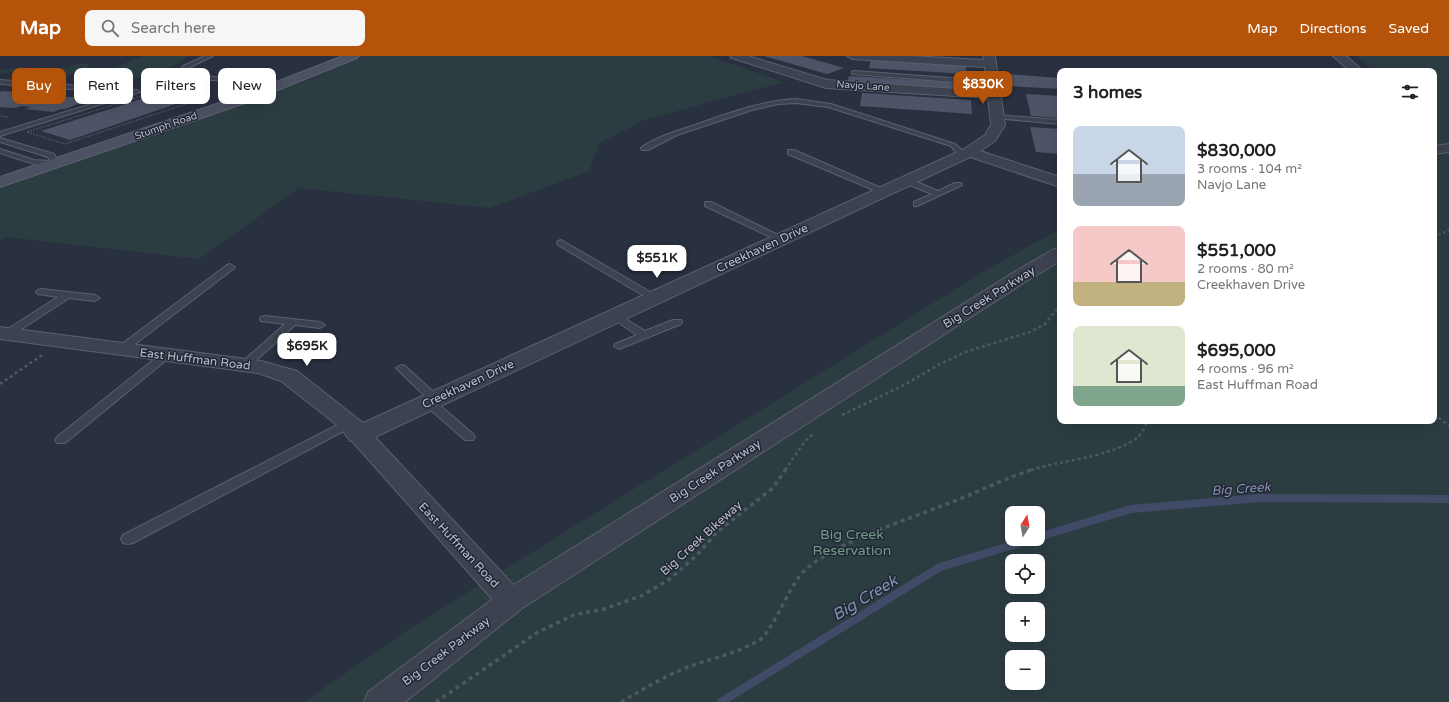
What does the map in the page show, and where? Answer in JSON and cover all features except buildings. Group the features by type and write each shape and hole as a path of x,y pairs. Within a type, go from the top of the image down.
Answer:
{"main road":[{"name":"Stumph Road","path":"0,182 244,99 353,56"}],"street":[{"name":"Navjo Lane","path":"736,56 826,84 993,89"},
{"path":"853,56 989,60 997,117"},
{"path":"1339,56 1354,68"},
{"name":"Creekhaven Drive","path":"354,429 432,401 966,153 987,140 995,132 998,125 997,117"},
{"path":"1437,150 1449,148"},
{"path":"966,153 1057,181"},
{"name":"Big Creek Parkway","path":"380,702 511,601 1018,278 1057,256"},
{"name":"East Huffman Road","path":"3,333 261,367 290,376 354,429 511,601"}],"lane":[{"path":"210,56 185,67 190,77 218,79"},
{"path":"854,73 993,89"},
{"path":"0,134 137,92 1,79"},
{"path":"645,148 674,134 750,108 778,102 796,102 829,105 953,145 966,153"},
{"path":"997,117 1057,122"},
{"path":"0,140 51,156 55,163"},
{"path":"0,160 31,150"},
{"path":"0,151 33,162 55,163"},
{"path":"790,152 884,191"},
{"path":"906,181 938,194"},
{"path":"917,204 958,185"},
{"path":"708,204 782,238"},
{"path":"561,243 654,298"},
{"path":"122,349 230,267"},
{"path":"41,292 95,298"},
{"path":"3,333 67,295"},
{"path":"616,316 645,336"},
{"path":"265,319 320,325"},
{"path":"245,365 293,322"},
{"path":"619,346 677,322"},
{"path":"61,440 166,355"},
{"path":"401,368 432,401 470,437"},
{"path":"128,539 354,429"}],"path":[{"path":"160,90 198,100 66,144 27,132 160,90"},
{"path":"1437,236 1449,230"},
{"path":"835,418 904,385 940,364 968,351 1030,332 1045,324 1057,309"},
{"path":"0,384 62,341"},
{"path":"1437,416 1449,426"},
{"path":"621,702 659,680 690,666 739,651 763,638 777,617 787,596 804,571 827,554 864,537 958,500 1010,477 1050,464 1099,454 1123,446 1139,436 1146,424"},
{"name":"Big Creek Bikeway","path":"436,702 538,632 574,615 604,609 641,596 670,579 697,555 717,532 773,488 805,441 816,430"}],"green space":[{"path":"142,56 189,56 167,68 141,68 141,77 133,80 133,68 114,68"},
{"path":"364,56 708,56 784,82 644,120 598,144 589,171 490,208 299,188 199,259 6,237 0,241 0,188 172,126 239,104 276,104 276,92 299,84"},
{"name":"Big Creek Reservation","path":"1357,56 1449,56 1449,702 304,702 412,627 983,272 1057,231 1057,424 1437,424 1437,68 1371,68"},
{"path":"75,64 88,64 88,68 74,68 74,73 66,75 66,68 64,68"},
{"path":"41,66 46,66 40,68 32,68"},
{"path":"12,68 12,72 0,74 0,70"}],"waterway":[{"name":"Big Creek","path":"1045,535 1131,509 1260,498 1449,499"},
{"name":"Big Creek","path":"721,702 940,567 1010,546"}]}
